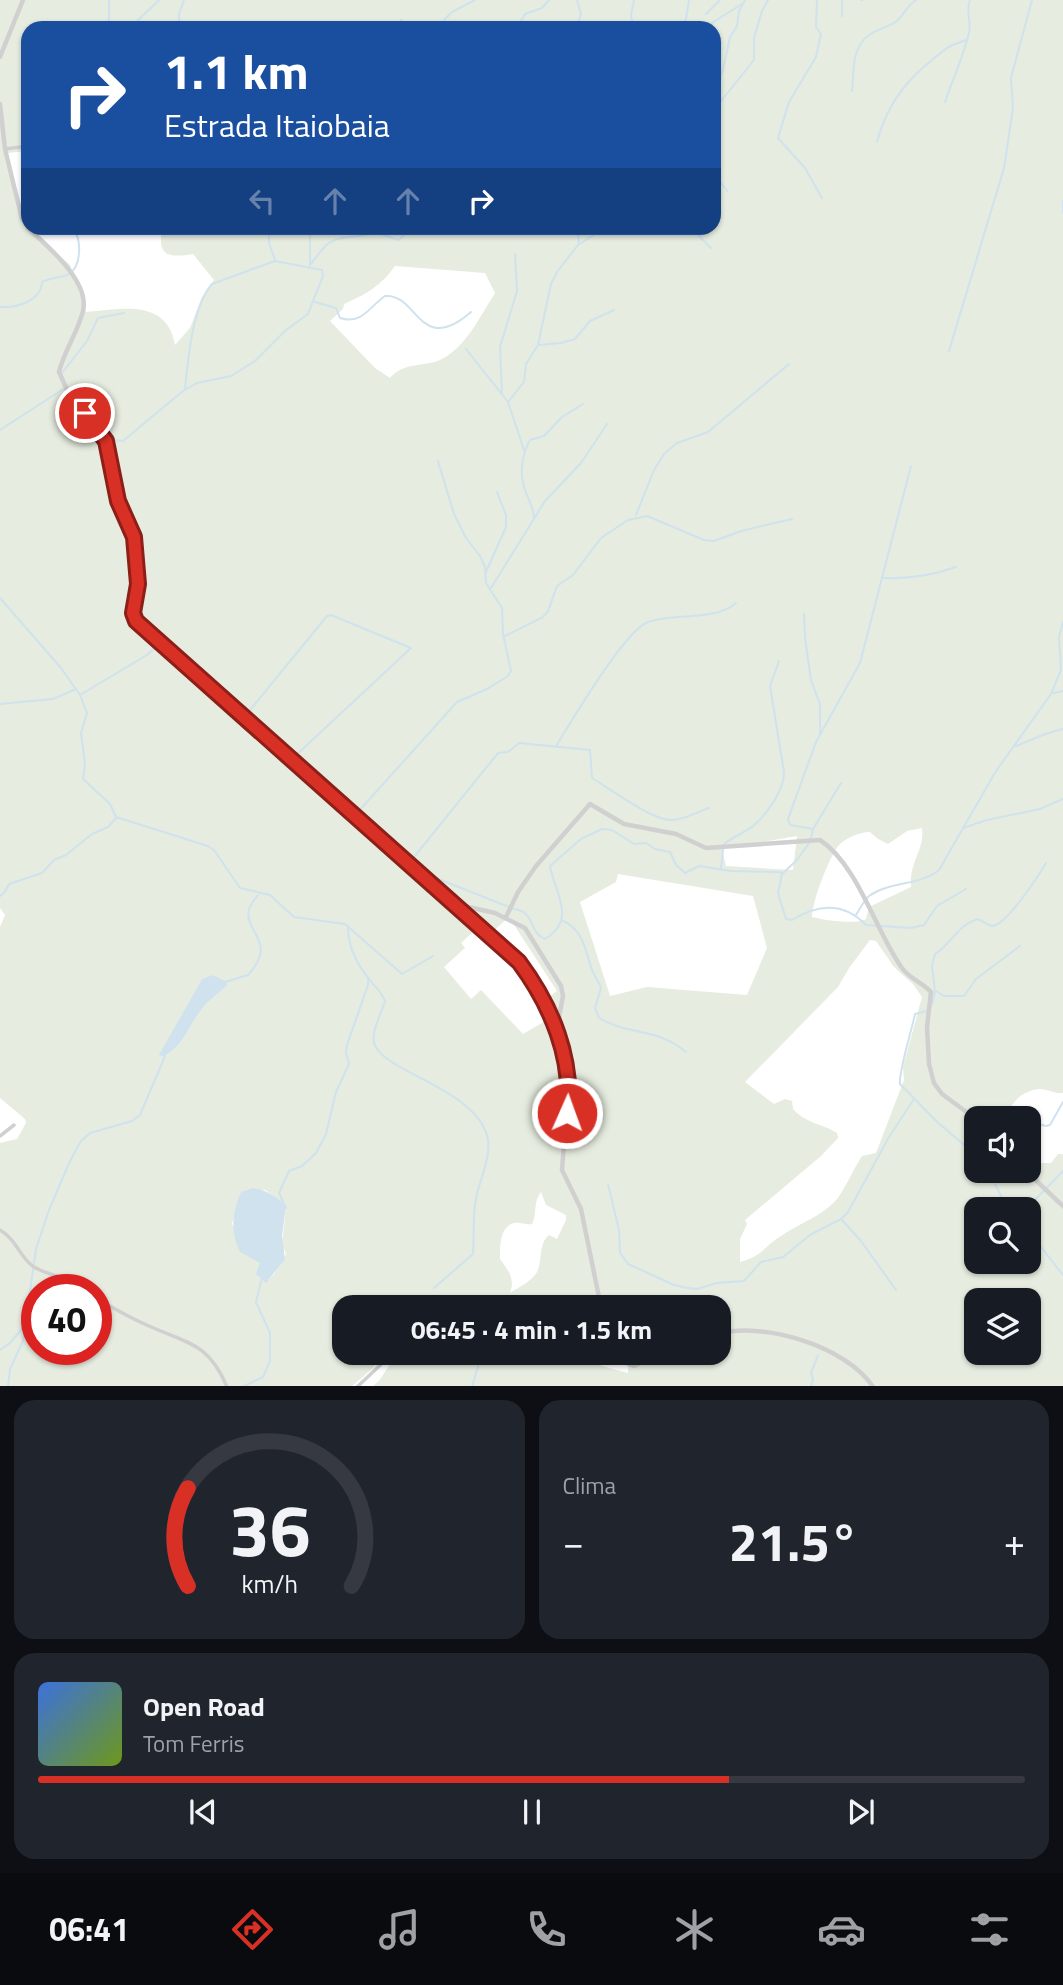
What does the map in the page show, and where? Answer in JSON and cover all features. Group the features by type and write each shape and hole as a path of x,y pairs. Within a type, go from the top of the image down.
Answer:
{"street":[{"path":"0,57 3,40 12,30 23,0"},
{"path":"0,104 5,149 21,215"},
{"path":"5,149 21,147"},
{"path":"36,235 65,263 82,297 83,311 59,372 68,392 102,435 108,447 118,501 130,524 137,558 138,584 133,613 136,621 519,962 538,989 557,1030 569,1089 562,1170 581,1209 599,1295"},
{"path":"506,917 518,892 536,866 590,804 624,824 676,834 706,848 807,839 820,841 833,852 850,875 902,968 931,992 927,1027 929,1064 934,1083 942,1094 964,1110"},
{"path":"450,902 506,917 529,932 559,980 563,996 557,1030"},
{"path":"0,1136 14,1125"},
{"path":"1039,1183 1063,1206"},
{"path":"0,1230 10,1237 34,1266 57,1274"},
{"path":"112,1307 146,1325 191,1343 212,1361 226,1386"},
{"path":"731,1332 762,1331 822,1349 845,1360 867,1378 872,1386"},
{"path":"358,1386 380,1365"}],"shaded area":[{"path":"0,0 1063,0 1063,1093 1034,1090 1024,1094 1012,1106 964,1106 964,1183 1041,1183 1041,1163 1051,1163 1058,1154 1063,1154 1063,1386 373,1386 389,1365 600,1365 628,1373 628,1365 731,1365 731,1295 332,1295 332,1365 375,1365 352,1386 0,1386 0,1143 17,1139 26,1123 25,1119 0,1098 0,927 5,915 0,908","holes":["395,266 485,273 495,293 472,331 449,355 434,362 401,369 390,378 375,368 330,321 343,309 344,304 366,293","922,828 921,843 912,870 911,887 869,907 866,919 862,921 812,917 821,882 832,855 842,842 870,832 888,844 907,831","797,836 793,870 726,866 722,849","618,874 753,896 767,948 747,995 647,987 610,996 580,902 616,882","509,917 557,991 540,1004 547,1020 523,1034 481,990 471,999 444,967 465,948 461,943 474,931 480,935 485,932 489,935","870,940 876,941 894,967 913,984 922,997 903,1067 904,1080 876,1153 862,1156 837,1199 824,1211 781,1236 759,1254 740,1262 740,1239 747,1224 745,1220 821,1156 838,1138 837,1133 798,1114 793,1109 792,1101 785,1099 774,1104 745,1082 838,987","202,979 226,985 197,1015 177,1046 163,1057 160,1055","265,1190 286,1205 282,1244 286,1254 266,1282 259,1270 260,1263 232,1224 241,1192","541,1192 546,1205 566,1215 566,1220 557,1239 549,1235 546,1239 535,1275 510,1293 510,1275 500,1259 501,1238 509,1225 532,1224"]}],"water":[{"path":"213,975 227,985 197,1015 177,1046 163,1057 159,1055 202,979"},
{"path":"253,1188 271,1194 286,1205 282,1236 285,1259 266,1283 256,1274 260,1263 240,1252 234,1230 234,1215 241,1192"}],"waterway":[{"path":"109,0 109,21"},
{"path":"137,21 159,0"},
{"path":"179,21 184,0"},
{"path":"444,20 452,12 475,0"},
{"path":"521,21 525,14 542,8 549,0"},
{"path":"577,0 581,14 578,21"},
{"path":"632,21 634,0"},
{"path":"685,21 689,0"},
{"path":"706,14 720,0"},
{"path":"721,74 730,37 737,26 739,11 745,0"},
{"path":"721,101 754,60 754,38 768,0"},
{"path":"817,0 816,27 821,34 816,57 789,102 778,138 805,168 822,198"},
{"path":"842,0 842,16"},
{"path":"852,91 854,61 863,40 898,20 916,0"},
{"path":"945,102 969,33 970,0"},
{"path":"949,351 1004,168 1013,108 1011,78 1032,0"},
{"path":"715,21 742,4"},
{"path":"877,142 895,100 912,78 947,48 966,40"},
{"path":"721,183 728,192"},
{"path":"1063,201 1063,212"},
{"path":"0,307 14,306 33,299 41,289 42,282 67,275 73,270 79,251 76,235"},
{"path":"269,235 275,260"},
{"path":"310,235 310,265"},
{"path":"310,265 334,240 360,235"},
{"path":"384,235 398,240 405,235"},
{"path":"578,235 579,244"},
{"path":"508,402 524,382 526,364 538,345 551,284 557,272 578,245 594,235"},
{"path":"698,235 711,248"},
{"path":"502,393 500,347 517,291 515,254"},
{"path":"80,404 111,440 123,441 183,391 197,383 231,376 255,361 286,330 308,314 323,276 322,270 275,261 212,284 195,320 185,389"},
{"path":"315,302 336,308 340,318 348,320 365,314 385,296 396,298 421,320 440,328 454,324 471,312"},
{"path":"539,345 575,339 590,321 614,310"},
{"path":"62,373 87,341 98,318 124,313"},
{"path":"466,349 508,402 524,450"},
{"path":"636,515 654,470 664,454 677,443 708,432 789,364"},
{"path":"0,430 65,388"},
{"path":"534,518 522,477 527,446 530,440 544,436 562,417 583,404"},
{"path":"491,588 545,501 581,463 607,424"},
{"path":"357,813 457,702 487,689 508,676 511,671 503,634 502,608 486,583 485,567 480,556 466,538 454,514 438,461"},
{"path":"813,829 790,825 788,819 816,742 860,663 911,466"},
{"path":"486,572 506,527 506,515 497,492"},
{"path":"505,636 543,617 557,586 573,575 601,538 628,520 647,516 704,540 714,541 741,531 792,519"},
{"path":"884,578 920,576 956,567"},
{"path":"0,598 61,668 80,695 87,713 81,733 85,764 83,779 110,804 116,817 208,846 214,850 240,888 270,895 294,917 345,924 402,974 433,956"},
{"path":"556,746 613,658 638,629 659,619 717,613 736,603"},
{"path":"804,614 811,680 820,704 820,734"},
{"path":"246,715 327,616 331,615 411,648 293,758"},
{"path":"856,915 867,898 877,891 923,879 939,870 996,771 1051,694 1061,670 1059,637 1063,622"},
{"path":"80,695 147,655 159,644"},
{"path":"724,844 758,821 774,802 781,787 784,772 770,686 779,661"},
{"path":"0,704 53,699 76,689"},
{"path":"1054,693 1063,691"},
{"path":"1016,746 1063,729"},
{"path":"410,862 498,753 508,752 519,743 590,750 592,778 643,810 664,819 681,819 709,808"},
{"path":"305,769 421,872 521,911 529,918 536,932 545,939 555,931 562,914 550,866 581,839 602,829 612,830 634,844 646,843 655,849 670,852 676,865 685,873 699,866 782,874"},
{"path":"841,783 813,829 810,842 782,874 778,893 786,919 792,920 811,911 830,908 849,912 866,925 911,928 924,925 937,906 966,889"},
{"path":"963,828 1040,809 1063,799"},
{"path":"0,896 9,884 42,873 54,860 66,855 92,834 108,827 116,818"},
{"path":"721,869 723,850"},
{"path":"932,1004 935,992 932,965 935,954 958,931 977,919 992,926 998,924 1022,899 1046,863"},
{"path":"225,982 248,975 257,963 260,945 251,924 249,909 258,895"},
{"path":"561,920 578,933 601,988 595,1008 599,1018 610,1024 664,1039 686,1052"},
{"path":"348,927 349,941 357,961 385,1001 373,1038 380,1053 462,1103 477,1116 486,1132 487,1159 476,1196 473,1254 434,1288"},
{"path":"936,991 944,996 964,996 976,979 1020,946"},
{"path":"286,1208 279,1193 289,1171 302,1166 316,1153 326,1134 336,1092 349,1064 347,1045 368,979"},
{"path":"927,1011 915,1014 900,1084 964,1145"},
{"path":"8,1386 10,1369 23,1341 36,1249 71,1159 81,1141 90,1133 132,1121 140,1115 165,1056"},
{"path":"608,1184 619,1230 620,1253 628,1264 674,1285 688,1288 697,1289 717,1283 744,1281 761,1262 783,1257 810,1235 841,1219 848,1212 889,1137 914,1099"},
{"path":"1041,1125 1050,1125 1063,1102"},
{"path":"1038,1197 1063,1171"},
{"path":"994,1183 1002,1197"},
{"path":"842,1220 861,1241 896,1290"},
{"path":"1041,1247 1063,1275"},
{"path":"244,1386 263,1377 270,1361 270,1333 256,1302 262,1278"},
{"path":"0,1350 21,1330"},
{"path":"811,1386 811,1373 818,1355"},
{"path":"472,1386 478,1365"}],"route":[{"path":"85,413 106,441 118,501 134,537 138,584 133,613 136,621 519,962 542,996 557,1030 569,1082 567,1113"}]}
